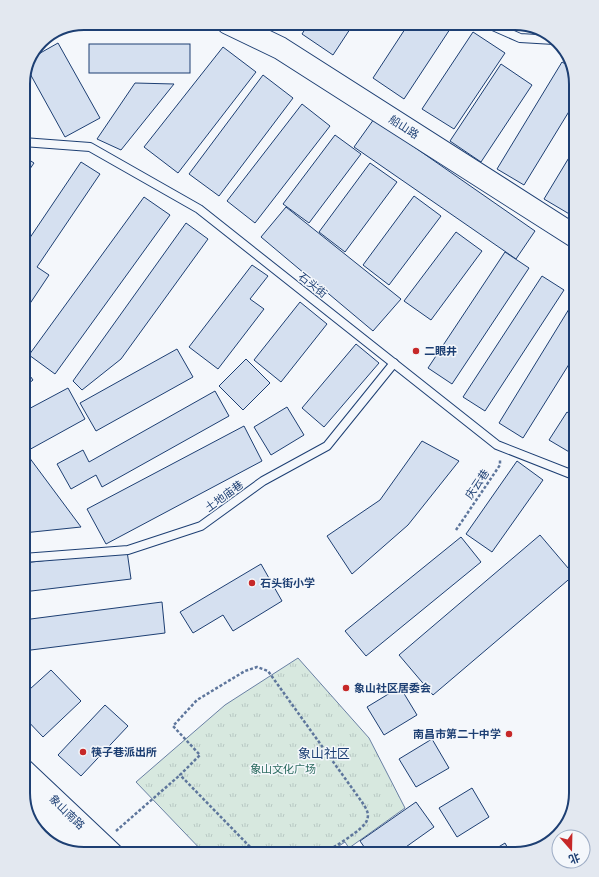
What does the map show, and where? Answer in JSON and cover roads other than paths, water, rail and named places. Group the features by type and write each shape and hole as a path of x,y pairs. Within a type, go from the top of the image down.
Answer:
{"street":[{"name":"船山路","path":"243,30 280,48 569,233"},
{"name":"象山南路","path":"30,777 97,847"},
{"name":"象山南路","path":"30,798 96,847"}],"lane":[{"path":"502,30 520,38 546,40"},
{"name":"石头街","path":"30,143 90,147 199,209 497,445 569,473"},
{"name":"土地庙巷","path":"30,557 128,550 201,526 264,481 327,446 394,363"}],"place":[{"name":"二眼井","path":"416,351"},
{"name":"石头街小学","path":"252,583"},
{"name":"象山社区居委会","path":"346,688"},
{"name":"南昌市第二十中学","path":"509,734"},
{"name":"筷子巷派出所","path":"83,752"}],"district":[{"name":"象山社区","path":"324,753"}],"park label":[{"name":"象山文化广场","path":"283,769"}]}
